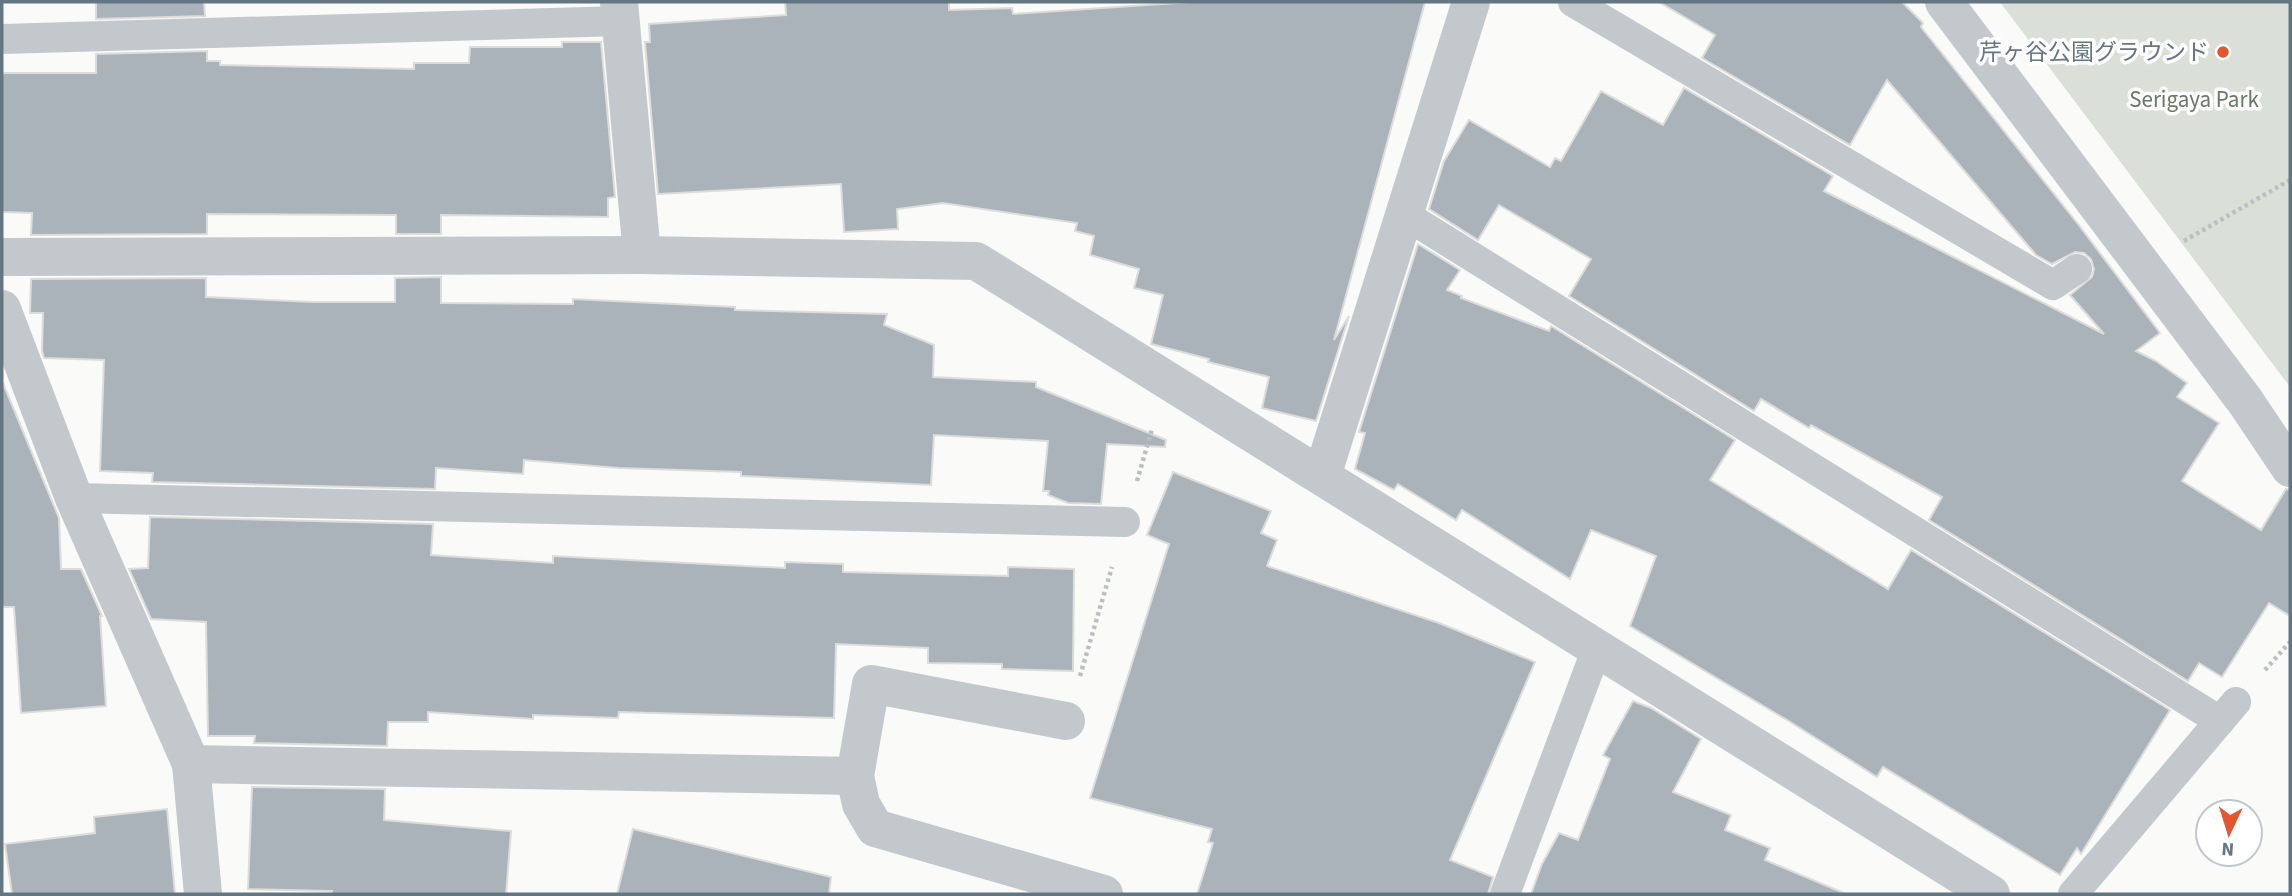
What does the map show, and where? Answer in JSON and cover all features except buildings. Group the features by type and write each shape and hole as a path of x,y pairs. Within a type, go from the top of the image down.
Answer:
{"street":[{"path":"1322,476 1471,2"},
{"path":"1944,2 2245,401 2290,468"},
{"path":"621,11 642,255"},
{"path":"2,257 642,255 976,261 1991,894"},
{"path":"2,309 74,498 191,764 203,894"},
{"path":"1066,721 871,684 855,776 861,804 875,828 1104,894"},
{"path":"191,764 855,776"}],"lane":[{"path":"1573,2 2053,285 2077,269"},
{"path":"2,39 621,11"},
{"path":"1405,215 2228,712 2073,894"},
{"path":"74,498 1125,522"},
{"path":"1506,894 1597,648"}],"path":[{"path":"2174,247 2290,180"}],"green space":[{"name":"Serigaya Park","path":"2000,2 2290,2 2290,387"}],"place":[{"name":"芹ヶ谷公園グラウンド","path":"2223,52"}]}
